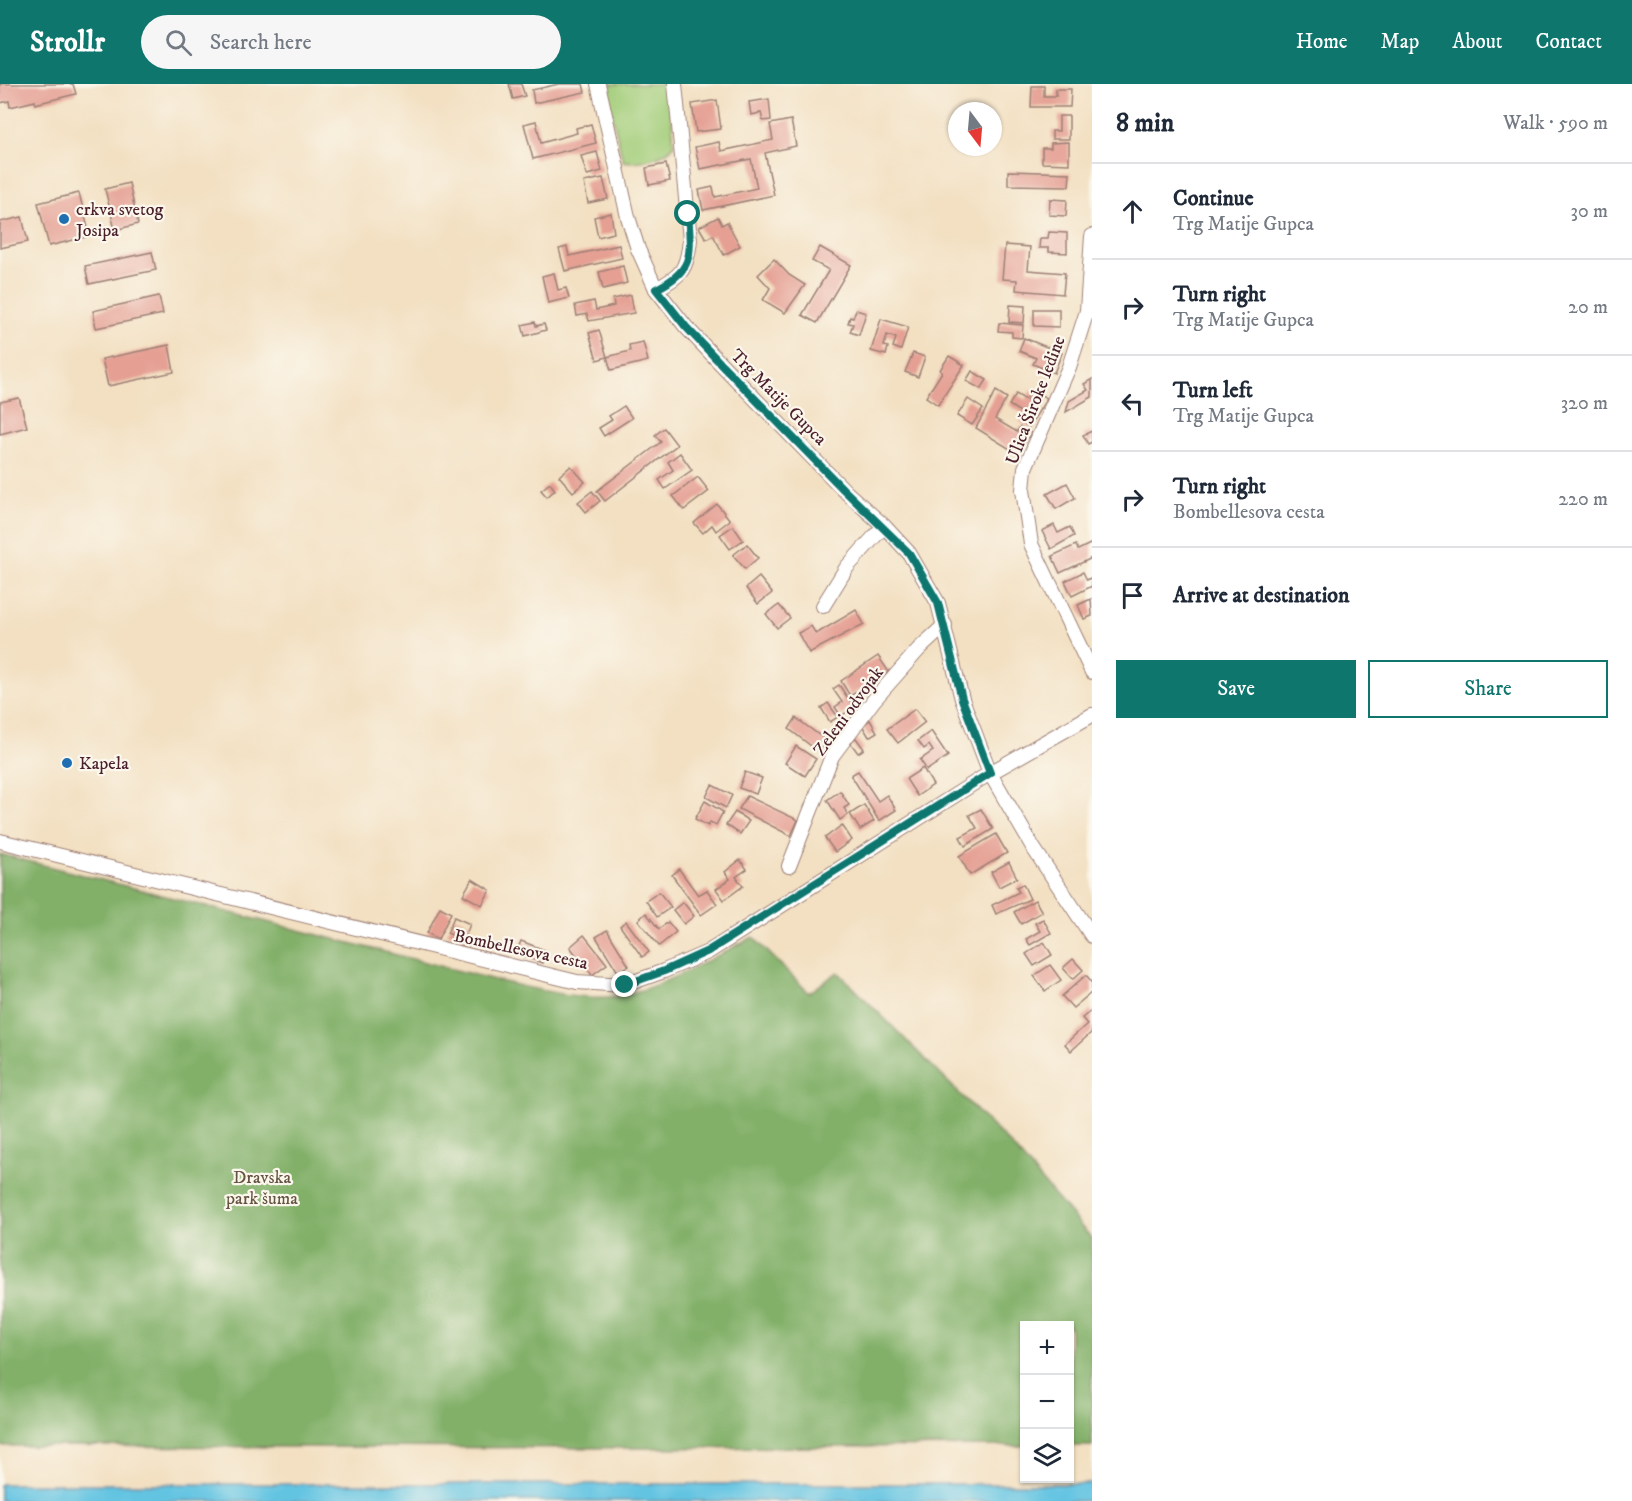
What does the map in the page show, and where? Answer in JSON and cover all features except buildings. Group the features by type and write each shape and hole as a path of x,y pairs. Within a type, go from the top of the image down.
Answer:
{"street":[{"name":"Trg Matije Gupca","path":"598,84 628,217 638,249 656,289 686,327 724,367 909,553 938,603 962,699 990,773 1034,849 1092,936"},
{"path":"656,289 683,271 688,259 690,240 675,84"},
{"name":"Ulica Široke ledine","path":"1092,236 1090,315 1025,468 1023,490 1031,544 1092,672"},
{"path":"823,606 847,567 884,526"},
{"name":"Zeleni odvojak","path":"789,866 832,756 874,700 919,649 945,625"},
{"name":"Bombellesova cesta","path":"0,841 577,982 625,985 664,971 708,951 990,773 1092,715"}],"green space":[{"path":"605,84 669,84 674,145 665,153 651,159 623,161"},
{"name":"Dravska park šuma","path":"0,854 495,980 566,995 609,997 625,995 663,982 753,937 809,993 838,972 1011,1145 1092,1239 1092,1446 1074,1446 1074,1321 1020,1321 1020,1446 645,1448 0,1446"}],"water":[{"path":"0,1484 1092,1484 1092,1501 0,1501"}],"place":[{"name":"crkva svetog Josipa","path":"64,219"},
{"name":"Kapela","path":"67,763"}],"route":[{"path":"625,985 664,971 708,951 990,773 962,699 938,603 909,553 724,367 686,327 656,289 683,271 688,259 690,240 688,214"}]}
